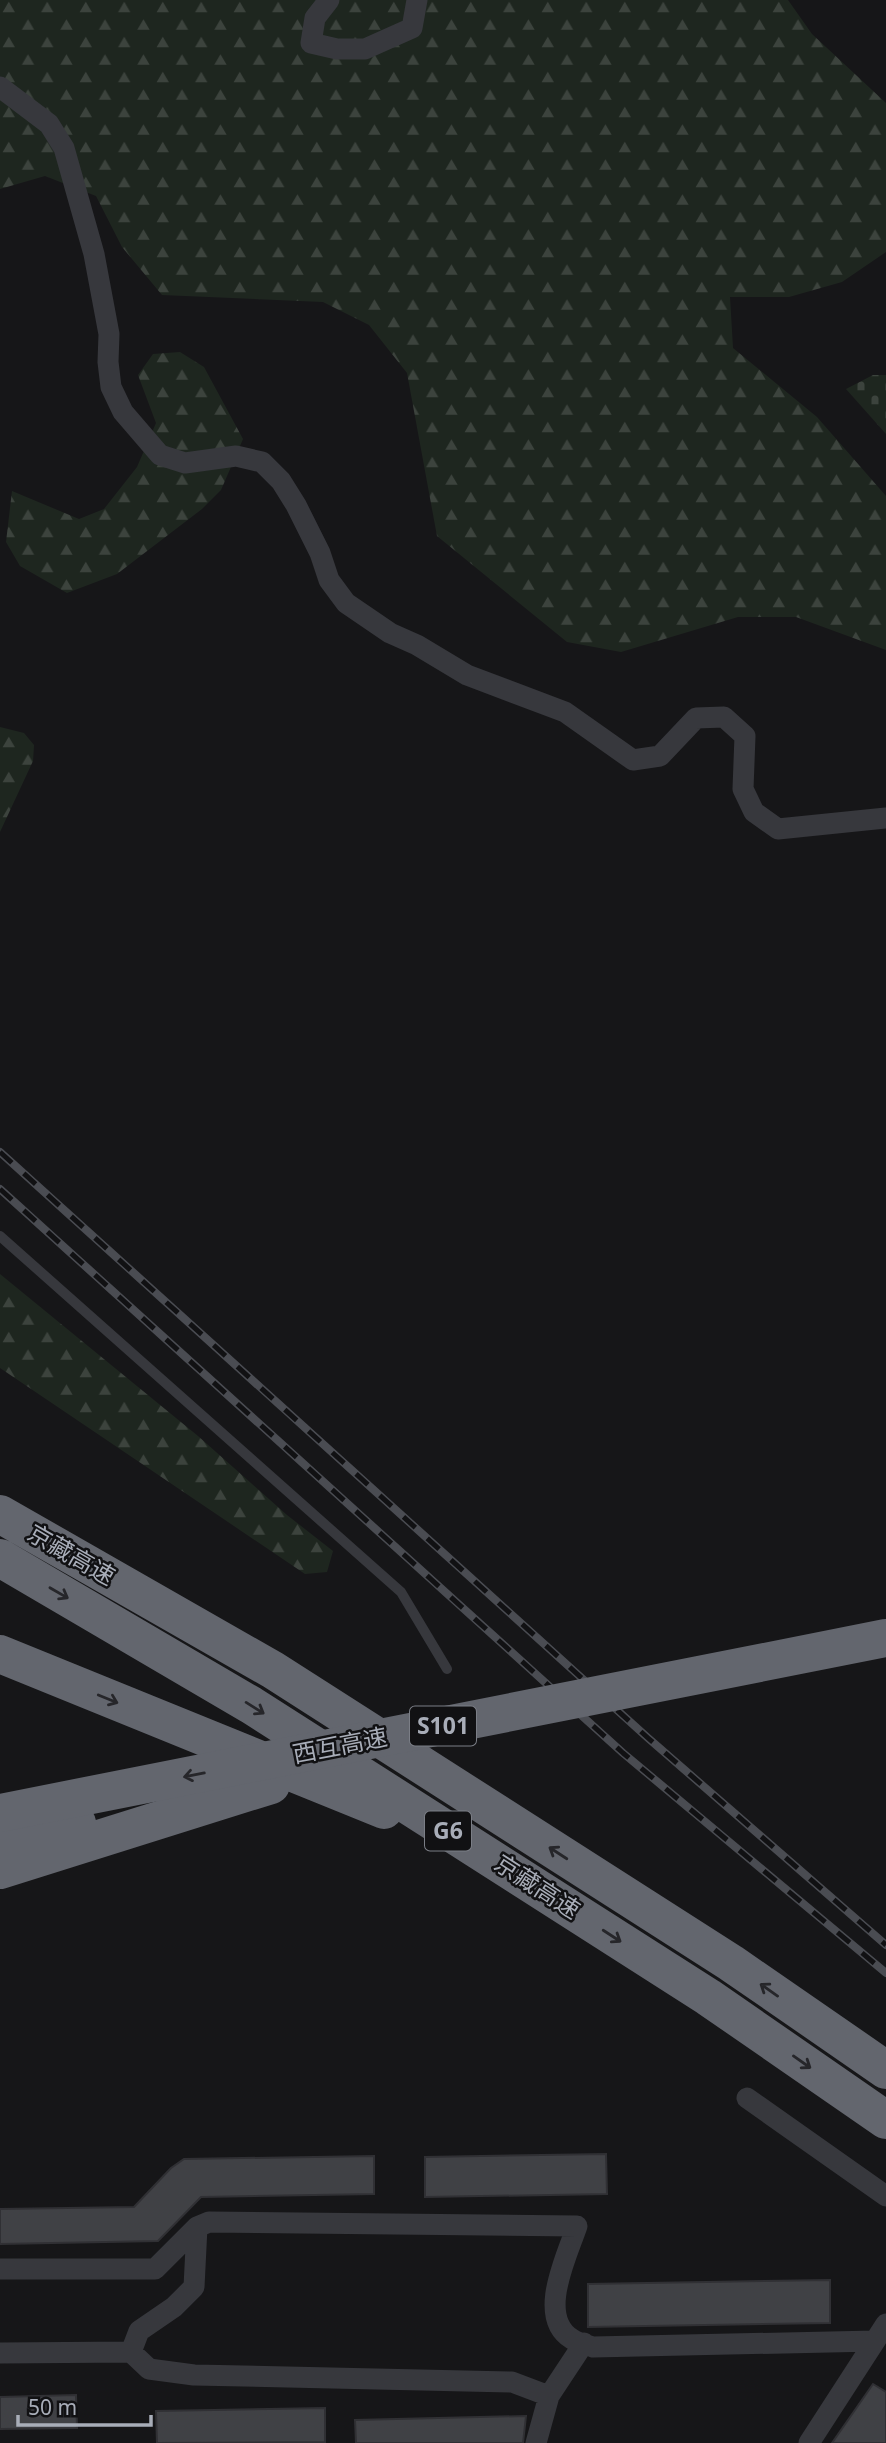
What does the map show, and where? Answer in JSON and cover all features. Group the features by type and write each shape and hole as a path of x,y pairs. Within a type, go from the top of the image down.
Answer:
{"highway":[{"path":"0,1490 95,1547 272,1670"},
{"name":"京藏高速","path":"0,1514 272,1670 731,1963 886,2070"},
{"name":"京藏高速","path":"0,1559 251,1705 708,1997 886,2120"},
{"name":"西互高速","path":"0,1812 886,1638"},
{"path":"0,1654 471,1845"},
{"name":"西互高速","path":"271,1785 886,1662"},
{"path":"0,1676 72,1684"},
{"path":"0,1870 271,1785"},
{"name":"S101","path":"0,1838 271,1785"}],"street":[{"path":"329,0 315,18 311,43 337,49 365,49 412,27 416,0"},
{"path":"0,87 49,124 64,148 94,254 109,334 111,387 123,412 160,454 185,463 236,456 262,462 281,481 296,505 320,553 329,580 346,603 390,633 417,645 467,675 565,712 634,760 660,756 696,718 724,717 746,736 743,789 754,812 778,829 886,818"},
{"path":"747,2098 886,2196"},
{"path":"0,2269 155,2269 197,2227 209,2222 578,2226 554,2292 558,2322 571,2339 593,2347 881,2333"},
{"path":"131,2352 139,2331 174,2307 194,2287 197,2227"},
{"path":"809,2443 881,2333"},
{"path":"537,2443 550,2396 584,2343"},
{"path":"0,2353 131,2352 149,2369 194,2375 512,2382 550,2396"}],"lane":[{"path":"0,1236 401,1592 447,1669"}],"green space":[{"path":"0,0 788,0 812,34 886,103 886,252 842,282 789,297 730,297 733,348 817,417 886,496 886,650 796,617 738,617 621,652 567,642 437,536 407,373 369,325 323,302 162,295 122,247 96,196 45,176 0,189"},
{"path":"180,352 204,367 243,439 221,490 202,509 117,574 67,593 20,566 6,542 12,491 79,519 104,509 137,467 156,423 138,375 153,354"},
{"path":"873,375 886,375 886,434 846,389"},
{"path":"0,727 24,733 34,745 33,761 0,832"},
{"path":"0,1274 333,1551 327,1572 305,1574 0,1368"}],"building":[{"path":"606,2154 607,2194 425,2197 425,2157"},
{"path":"374,2156 374,2194 201,2197 158,2241 0,2244 0,2209 134,2207 171,2168 184,2159"},
{"path":"830,2280 830,2323 588,2327 588,2284"},
{"path":"873,2384 886,2392 886,2443 832,2443"},
{"path":"76,2395 77,2428 0,2429 0,2397"},
{"path":"325,2408 325,2442 157,2443 156,2411"},
{"path":"526,2416 523,2443 356,2443 355,2420"}],"railway":[{"path":"0,1152 648,1738 886,1945"},
{"path":"0,1189 623,1753 886,1973"}]}
